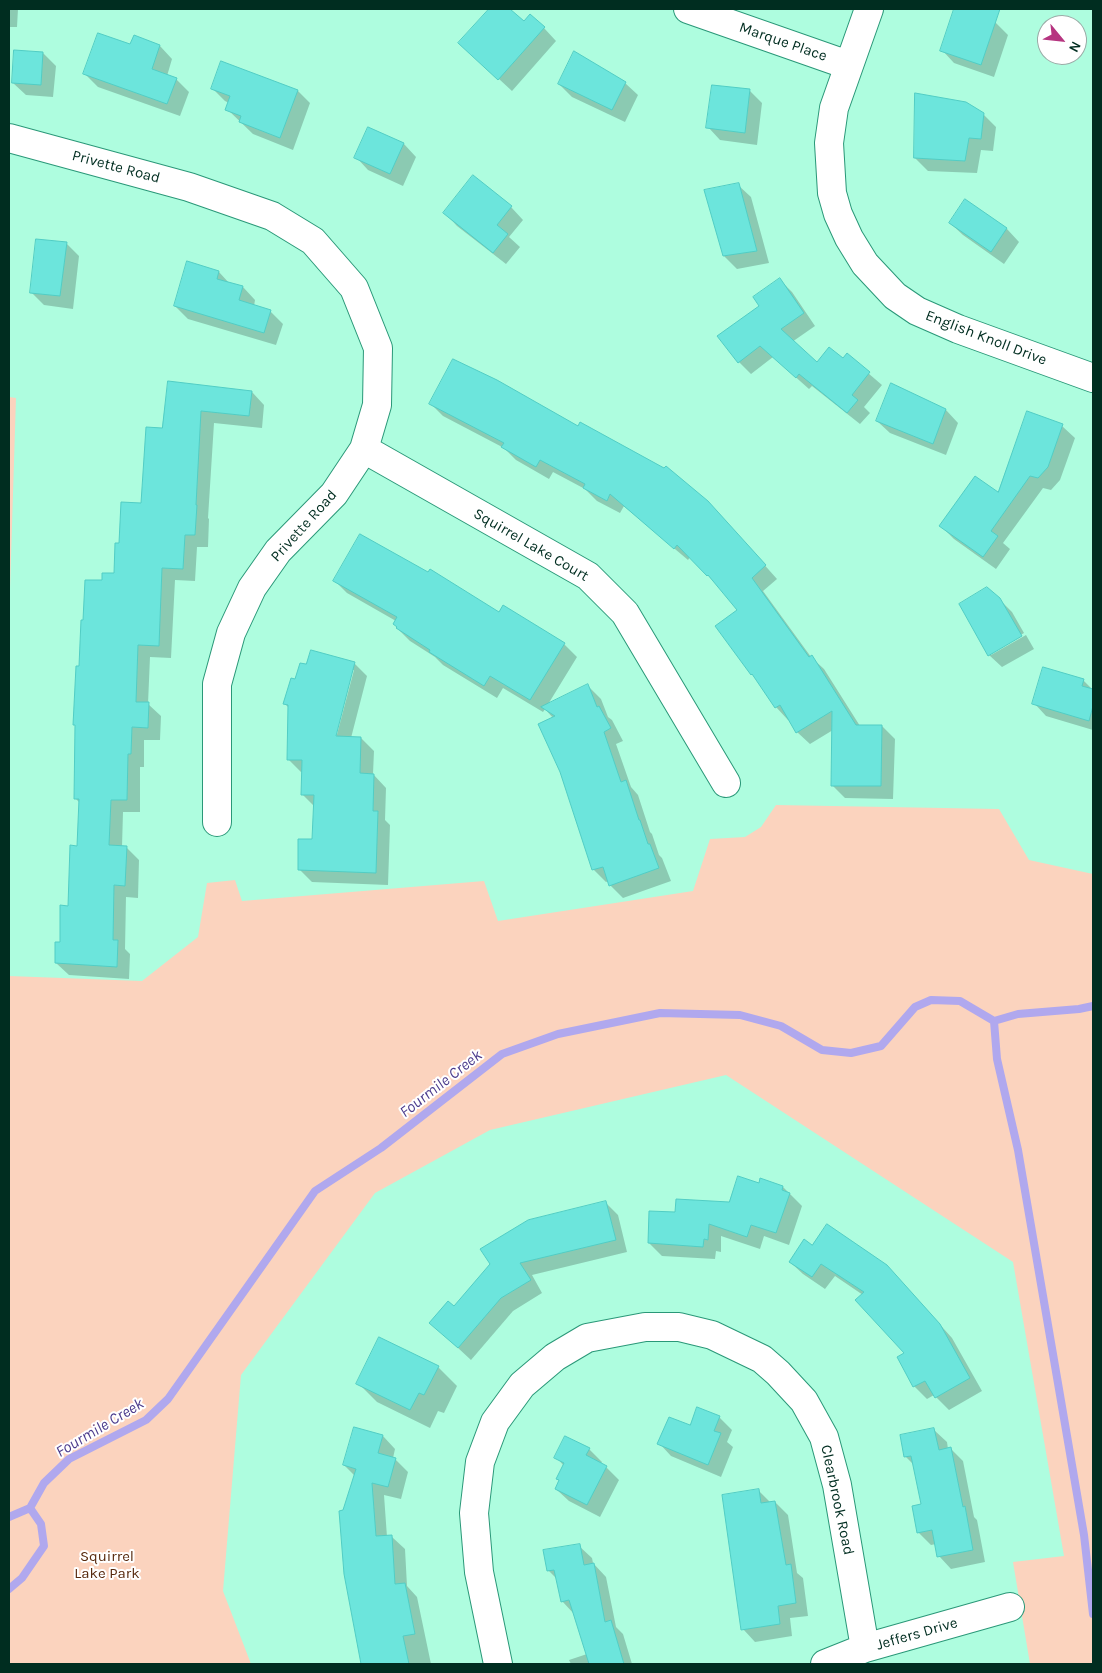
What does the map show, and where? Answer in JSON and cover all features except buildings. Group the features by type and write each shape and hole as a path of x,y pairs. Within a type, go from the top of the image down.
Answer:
{"street":[{"name":"Marque Place","path":"688,9 848,65"},
{"name":"English Knoll Drive","path":"869,9 834,108 829,143 832,193 838,214 864,264 895,296 917,312 958,329 1093,378"},
{"name":"Privette Road","path":"9,138 190,187 272,216 312,241 354,288 378,348 377,405 364,449 334,494 278,551 252,588 231,633 217,684 217,822"},
{"name":"Squirrel Lake Court","path":"364,449 588,576 625,613 726,782"},
{"name":"Clearbrook Road","path":"498,1664 479,1572 474,1513 480,1462 495,1422 522,1385 555,1357 587,1338 645,1327 679,1327 712,1335 762,1360 778,1372 804,1401 824,1437 837,1485 865,1648"},
{"name":"Jeffers Drive","path":"825,1664 865,1648 1010,1607"}],"green space":[{"path":"9,397 16,398 9,621"},
{"name":"Squirrel Lake Park","path":"776,805 999,809 1029,860 1093,874 1093,1664 1030,1664 1013,1562 1064,1556 1013,1262 726,1075 490,1130 375,1193 241,1375 223,1591 251,1664 9,1664 9,976 142,981 198,937 207,883 235,880 242,901 484,881 498,921 693,891 710,839 745,837 761,827"}],"waterway":[{"name":"Fourmile Creek","path":"30,1508 44,1483 69,1459 146,1420 168,1399 315,1191 381,1148 502,1054 558,1034 660,1013 740,1015 781,1026 822,1050 851,1053 881,1046 915,1007 931,1000 960,1001 994,1021 1018,1014 1093,1006"},
{"path":"994,1021 997,1059 1018,1150 1084,1535 1093,1614"},
{"path":"9,1517 30,1508"},
{"name":"Fourmile Creek","path":"9,1589 22,1578 44,1546 41,1524 30,1508"}]}
